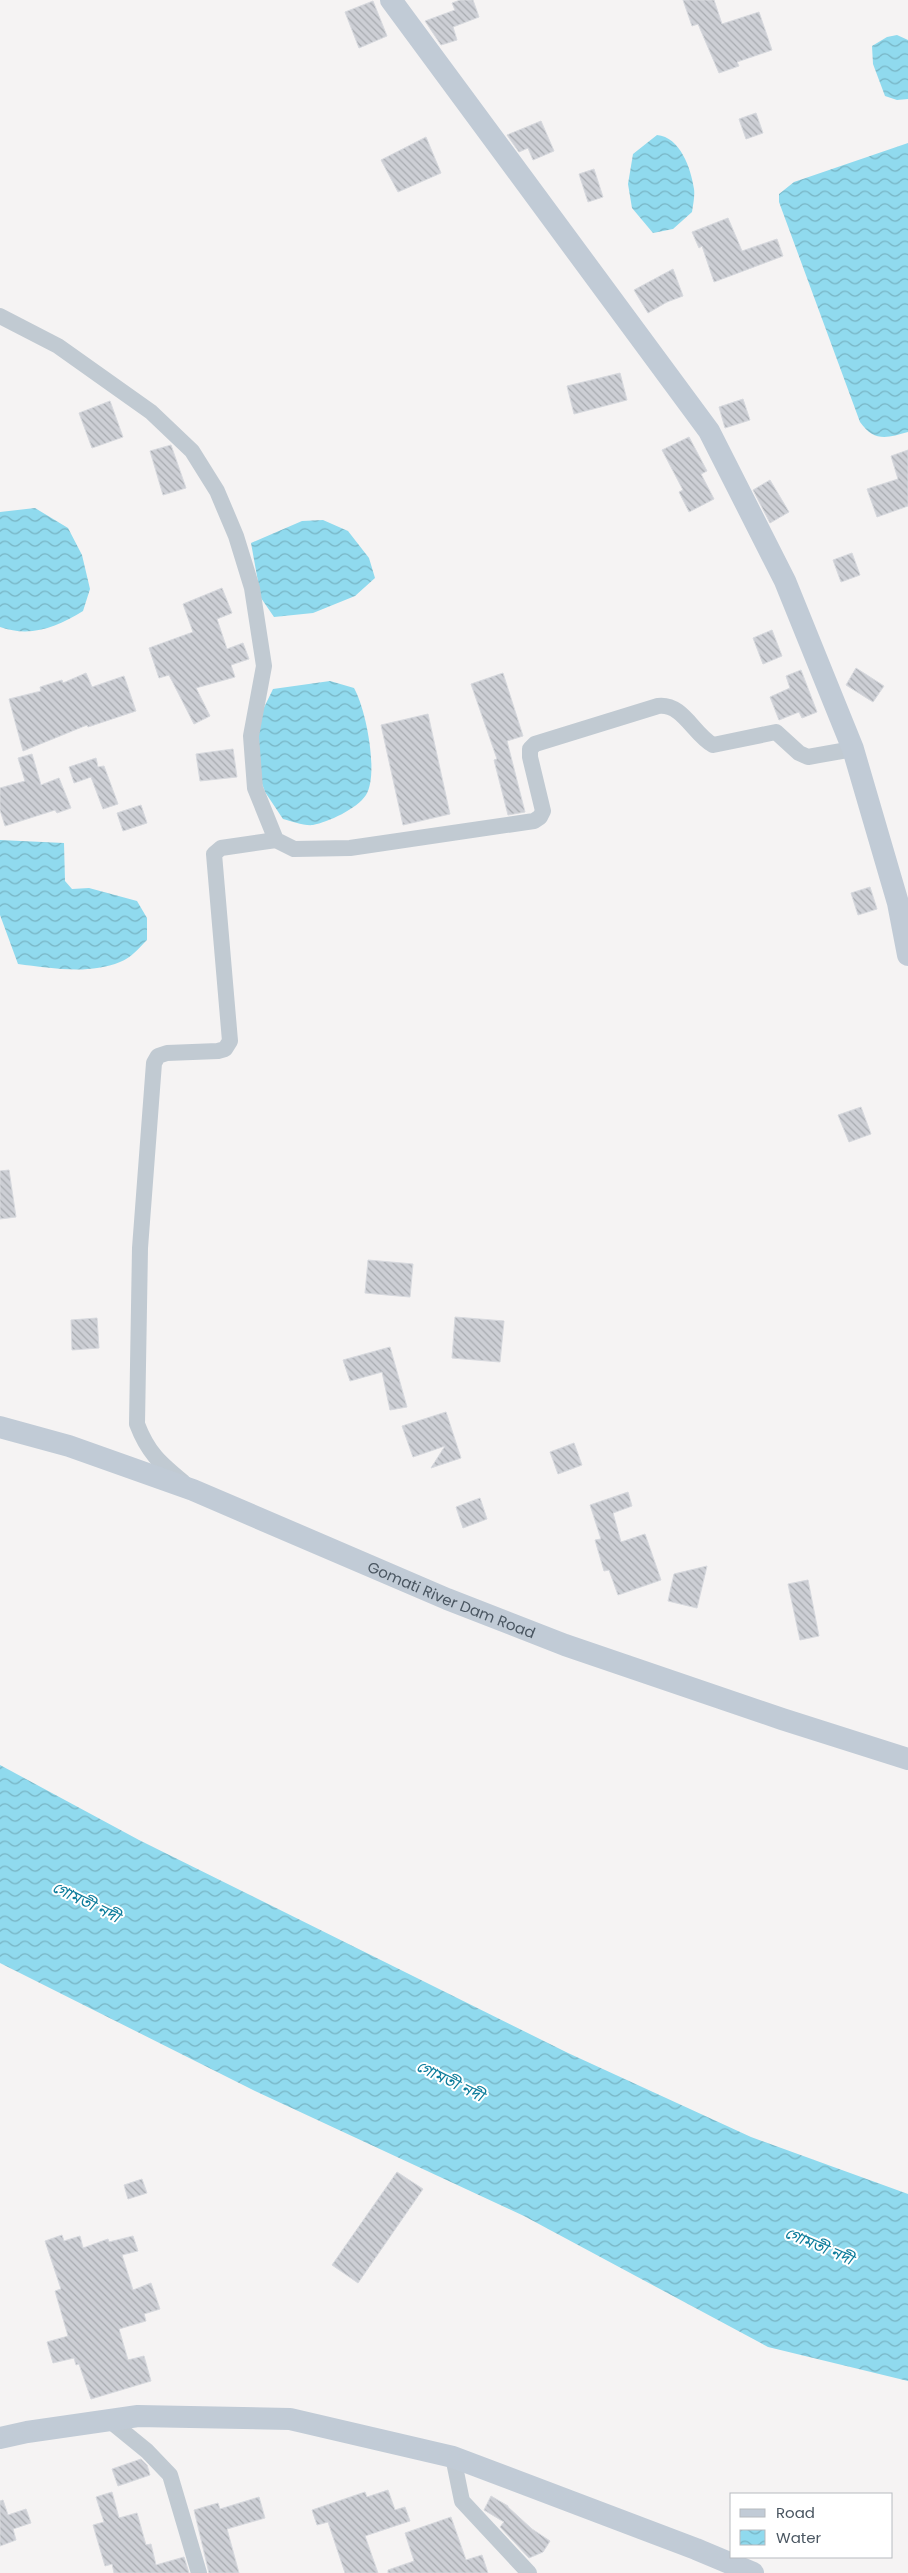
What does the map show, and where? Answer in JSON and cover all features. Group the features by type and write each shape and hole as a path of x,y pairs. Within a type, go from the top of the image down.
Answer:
{"street":[{"path":"391,0 709,431 785,581 853,749 898,903 908,955"},
{"path":"0,316 58,346 151,412 192,450 216,491 236,536 252,588 264,666 251,736 255,788 276,840"},
{"path":"193,1490 156,1461 144,1444 137,1424 140,1248 154,1063 158,1056 167,1053 218,1051 225,1049 230,1042 214,854 221,848 276,840 294,850 350,848 534,821 540,817 543,811 530,757 530,749 535,744 658,706 667,705 675,708 705,740 713,745 776,732 799,754 808,757 853,749"},
{"name":"Gomati River Dam Road","path":"0,1427 69,1446 193,1490 447,1599 565,1645 908,1760"},
{"path":"0,2438 27,2432 138,2416 290,2419 453,2457 696,2549 753,2573"},
{"path":"109,2420 147,2451 170,2475 199,2573"},
{"path":"453,2457 462,2501 529,2573"}],"water":[{"path":"897,35 908,40 908,99 897,100 885,96 873,64 872,46 887,37"},
{"path":"657,135 672,141 683,155 690,172 694,195 692,212 673,229 653,233 632,208 628,184 633,154"},
{"path":"908,143 908,432 881,437 870,433 860,422 779,202 779,194 794,182"},
{"path":"35,508 68,528 82,555 90,589 83,611 73,617 43,629 33,631 11,630 0,627 0,512"},
{"path":"323,520 348,531 369,558 375,578 355,596 313,613 274,617 261,598 251,543 302,521"},
{"path":"330,681 354,688 363,711 371,757 370,785 366,795 356,805 326,821 309,825 283,819 265,792 255,764 256,724 273,689"},
{"path":"0,840 64,843 65,881 72,889 89,888 137,901 147,918 147,940 128,958 108,966 69,969 18,964 0,915"},
{"name":"গোমতী নদী","path":"0,1765 139,1840 568,2053 751,2137 908,2194 908,2381 768,2347 524,2216 255,2091 0,1963"}],"building":[{"path":"460,0 473,0 479,17 453,27 457,40 441,45 425,21 455,10 452,3"},
{"path":"683,0 714,0 722,24 759,12 772,50 737,62 739,66 719,73 698,24 692,26"},
{"path":"373,1 387,36 359,48 345,12"},
{"path":"756,113 763,133 746,139 739,119"},
{"path":"541,121 554,151 533,160 528,148 519,152 507,135"},
{"path":"426,137 441,173 398,192 381,160"},
{"path":"594,169 603,197 588,202 579,174"},
{"path":"728,218 742,251 777,239 783,256 714,282 702,246 699,248 692,232"},
{"path":"673,269 683,296 667,302 648,313 634,290"},
{"path":"620,373 627,400 574,414 567,386"},
{"path":"743,399 750,420 725,428 719,407"},
{"path":"110,401 123,437 92,448 79,413"},
{"path":"689,437 707,471 701,474 714,499 689,512 679,492 683,490 662,450"},
{"path":"171,445 186,488 163,495 150,451"},
{"path":"908,450 908,506 877,517 867,489 898,479 891,456"},
{"path":"770,480 789,512 770,523 753,490"},
{"path":"852,553 860,575 841,582 833,560"},
{"path":"222,588 232,613 217,619 227,649 243,643 249,659 231,665 235,677 196,688 210,716 194,724 169,675 159,678 149,648 193,632 183,604"},
{"path":"772,630 782,656 763,664 753,638"},
{"path":"856,668 884,686 873,702 846,685"},
{"path":"801,670 817,712 802,718 799,712 779,720 770,697 790,688 786,676"},
{"path":"86,673 92,687 124,676 136,711 88,727 87,725 23,751 9,699 41,691 40,687 62,680 63,683"},
{"path":"503,673 523,736 507,741 525,812 508,815 494,760 497,759 471,684"},
{"path":"428,714 450,814 403,825 381,725"},
{"path":"233,749 237,777 200,781 196,754"},
{"path":"32,754 41,785 59,778 71,808 57,813 55,810 5,826 0,810 0,788 25,781 18,758"},
{"path":"96,758 98,767 104,766 118,804 103,809 91,777 74,783 69,767"},
{"path":"141,805 147,823 123,831 117,813"},
{"path":"870,887 877,909 858,915 851,893"},
{"path":"861,1107 871,1134 849,1142 838,1115"},
{"path":"9,1170 16,1217 0,1219 0,1171"},
{"path":"368,1260 413,1264 410,1297 365,1293"},
{"path":"455,1317 504,1321 500,1362 452,1358"},
{"path":"97,1318 99,1348 72,1350 71,1320"},
{"path":"390,1347 407,1407 390,1410 382,1372 350,1381 343,1360"},
{"path":"446,1412 461,1458 431,1468 445,1446 413,1457 402,1426"},
{"path":"574,1443 582,1465 558,1474 550,1452"},
{"path":"628,1492 632,1506 613,1513 621,1542 645,1534 661,1580 618,1595 609,1570 604,1571 595,1540 601,1539 590,1505"},
{"path":"480,1498 487,1519 463,1528 456,1507"},
{"path":"707,1566 697,1608 668,1601 674,1574"},
{"path":"808,1580 819,1636 800,1640 788,1584"},
{"path":"397,2172 423,2189 358,2283 332,2265"},
{"path":"142,2179 147,2193 128,2199 124,2185"},
{"path":"62,2235 64,2241 80,2236 83,2248 108,2239 109,2242 133,2236 138,2251 122,2255 133,2290 151,2283 160,2309 144,2314 146,2321 119,2329 128,2360 144,2356 151,2381 91,2399 79,2364 76,2365 74,2358 53,2363 47,2342 68,2336 55,2291 61,2289 45,2241"},
{"path":"141,2459 147,2465 150,2475 118,2486 112,2469"},
{"path":"388,2490 395,2510 405,2507 410,2521 365,2536 378,2573 345,2573 328,2522 317,2525 312,2510 365,2492 367,2497"},
{"path":"112,2492 119,2518 137,2513 146,2545 151,2544 156,2565 184,2557 189,2573 114,2573 112,2564 105,2566 93,2525 104,2522 96,2497"},
{"path":"491,2496 508,2506 532,2529 550,2541 543,2552 529,2558 500,2527 504,2522 484,2510"},
{"path":"259,2497 265,2518 227,2529 239,2573 209,2573 194,2510 218,2503 220,2509"},
{"path":"3,2500 8,2515 26,2509 31,2523 13,2529 16,2540 0,2546 0,2501"},
{"path":"451,2517 466,2560 482,2555 488,2573 388,2573 388,2570 414,2561 405,2533"}]}
